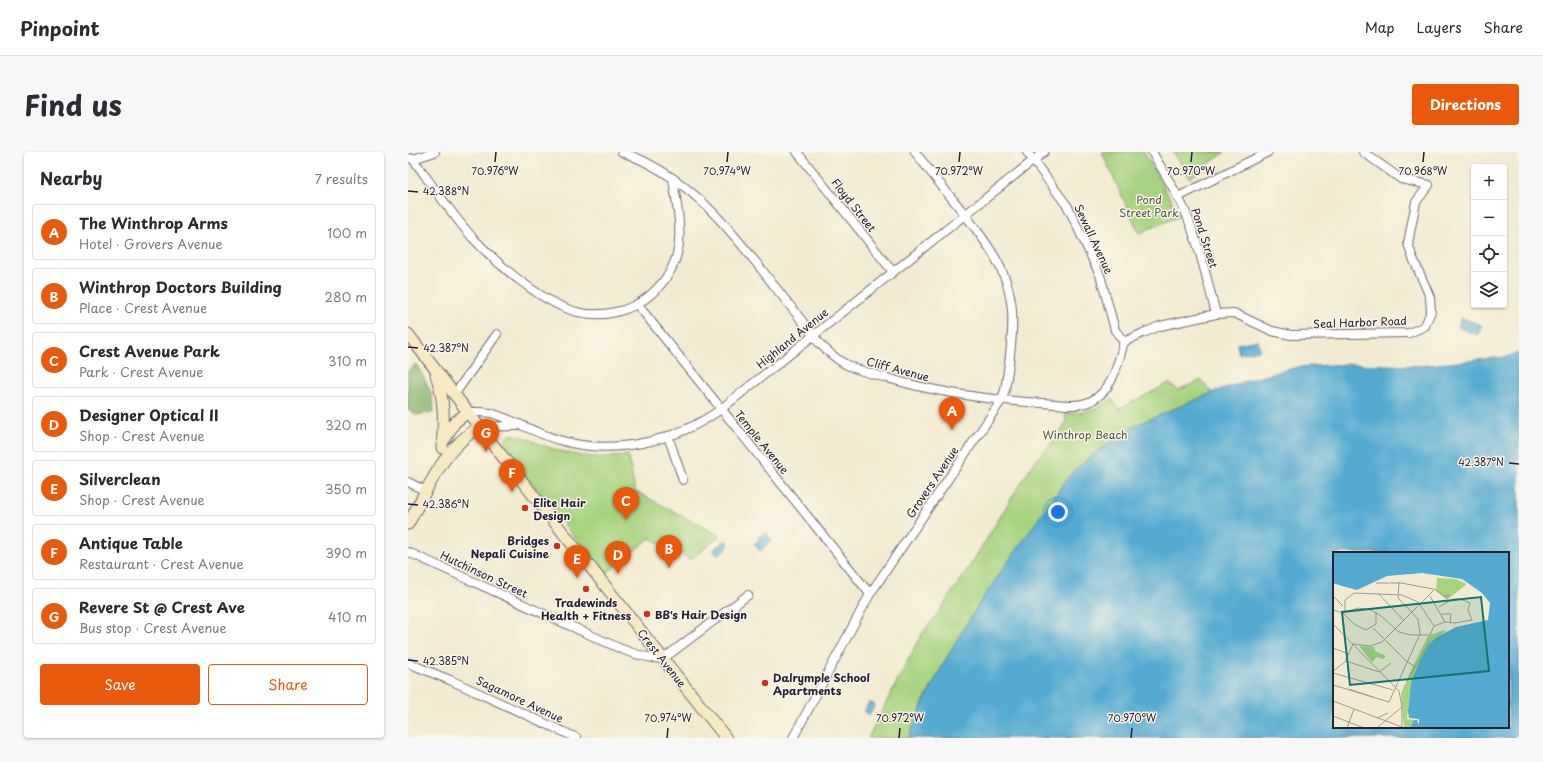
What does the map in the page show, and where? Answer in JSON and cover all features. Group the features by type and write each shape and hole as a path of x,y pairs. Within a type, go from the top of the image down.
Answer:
{"main road":[{"name":"Crest Avenue","path":"408,334 479,427 726,738"},
{"path":"432,366 439,384 443,408 442,448 439,467"},
{"path":"442,448 453,425 468,412"},
{"path":"408,524 439,467 463,438 479,427"}],"street":[{"name":"Cliff Avenue","path":"622,152 639,159 673,179 702,201 726,225 814,335 832,355 851,367 920,387 1002,401 1074,405 1090,401 1105,391 1112,381 1124,342"},
{"name":"Floyd Street","path":"797,152 893,272"},
{"name":"Grovers Avenue","path":"793,738 870,594 1002,401 1006,384 1012,334 1012,313 1006,279 998,261 987,244 915,152"},
{"name":"Sewall Avenue","path":"1027,152 1068,207 1100,275 1115,330 1124,342"},
{"name":"Highland Avenue","path":"468,412 491,413 563,441 595,447 631,445 668,436 700,422 721,409 1044,152"},
{"name":"Pond Street","path":"1152,152 1178,197 1189,220 1216,314"},
{"path":"1178,197 1268,152"},
{"name":"Seal Harbor Road","path":"1216,314 1234,313 1272,331 1291,335 1409,333 1425,326 1431,311 1430,297 1412,256 1408,243 1416,202 1429,185 1401,179 1363,152"},
{"path":"432,153 411,158 473,238 506,268 541,294 567,308 588,314 611,313 637,304 662,284 676,257 680,231 673,179"},
{"name":"Temple Avenue","path":"637,304 870,594"},
{"path":"1124,342 1143,332 1156,328 1216,314"},
{"path":"454,395 497,334"},
{"name":"Highland Avenue","path":"479,427 520,425"},
{"path":"668,436 683,480"},
{"path":"408,482 426,492"},
{"name":"Hutchinson Street","path":"408,552 619,648 644,656 663,659"},
{"path":"663,659 748,595"},
{"name":"Sagamore Avenue","path":"408,663 450,680 577,738"}],"green space":[{"name":"Pond Street Park","path":"1102,152 1144,152 1180,216 1139,233"},
{"path":"1173,152 1225,152 1190,178"},
{"path":"416,364 431,393 434,412 417,415 408,410 408,371"},
{"name":"Winthrop Beach","path":"1201,380 1212,393 1136,425 1092,455 1068,477 982,599 952,648 925,699 908,738 868,738 921,635 934,619 968,569 1034,462 1057,438 1066,421 1065,413 1078,413 1090,410 1112,399 1119,409 1169,383 1178,390"},
{"path":"510,435 519,436 541,445 576,455 607,457 628,455 635,491 720,536 691,559 650,538 606,574 585,548 583,548 505,450 503,445 504,441"}],"water":[{"path":"1461,318 1482,325 1478,335 1458,328"},
{"path":"1258,340 1260,350 1239,354 1237,344"},
{"path":"1519,353 1519,738 908,738 925,699 952,648 982,599 1068,477 1092,455 1136,425 1216,391 1252,379 1297,367 1347,364 1419,366 1505,357"},
{"path":"766,533 772,541 760,551 754,544 760,539 758,537"},
{"path":"724,541 727,541 729,544 728,546 722,552 716,554 714,551 715,548"},
{"path":"869,702 875,705 869,715 864,712"}],"place":[{"name":"The Winthrop Arms","path":"952,430"},
{"name":"Revere St @ Crest Ave","path":"486,452"},
{"name":"Antique Table","path":"512,492"},
{"name":"Elite Hair Design","path":"525,508"},
{"name":"Crest Avenue Park","path":"626,520"},
{"name":"Bridges Nepali Cuisine","path":"557,546"},
{"name":"Winthrop Doctors Building","path":"669,568"},
{"name":"Designer Optical II","path":"618,574"},
{"name":"Silverclean","path":"577,578"},
{"name":"Tradewinds Health + Fitness","path":"586,589"},
{"name":"BB's Hair Design","path":"647,614"},
{"name":"Dalrymple School Apartments","path":"765,683"}]}
